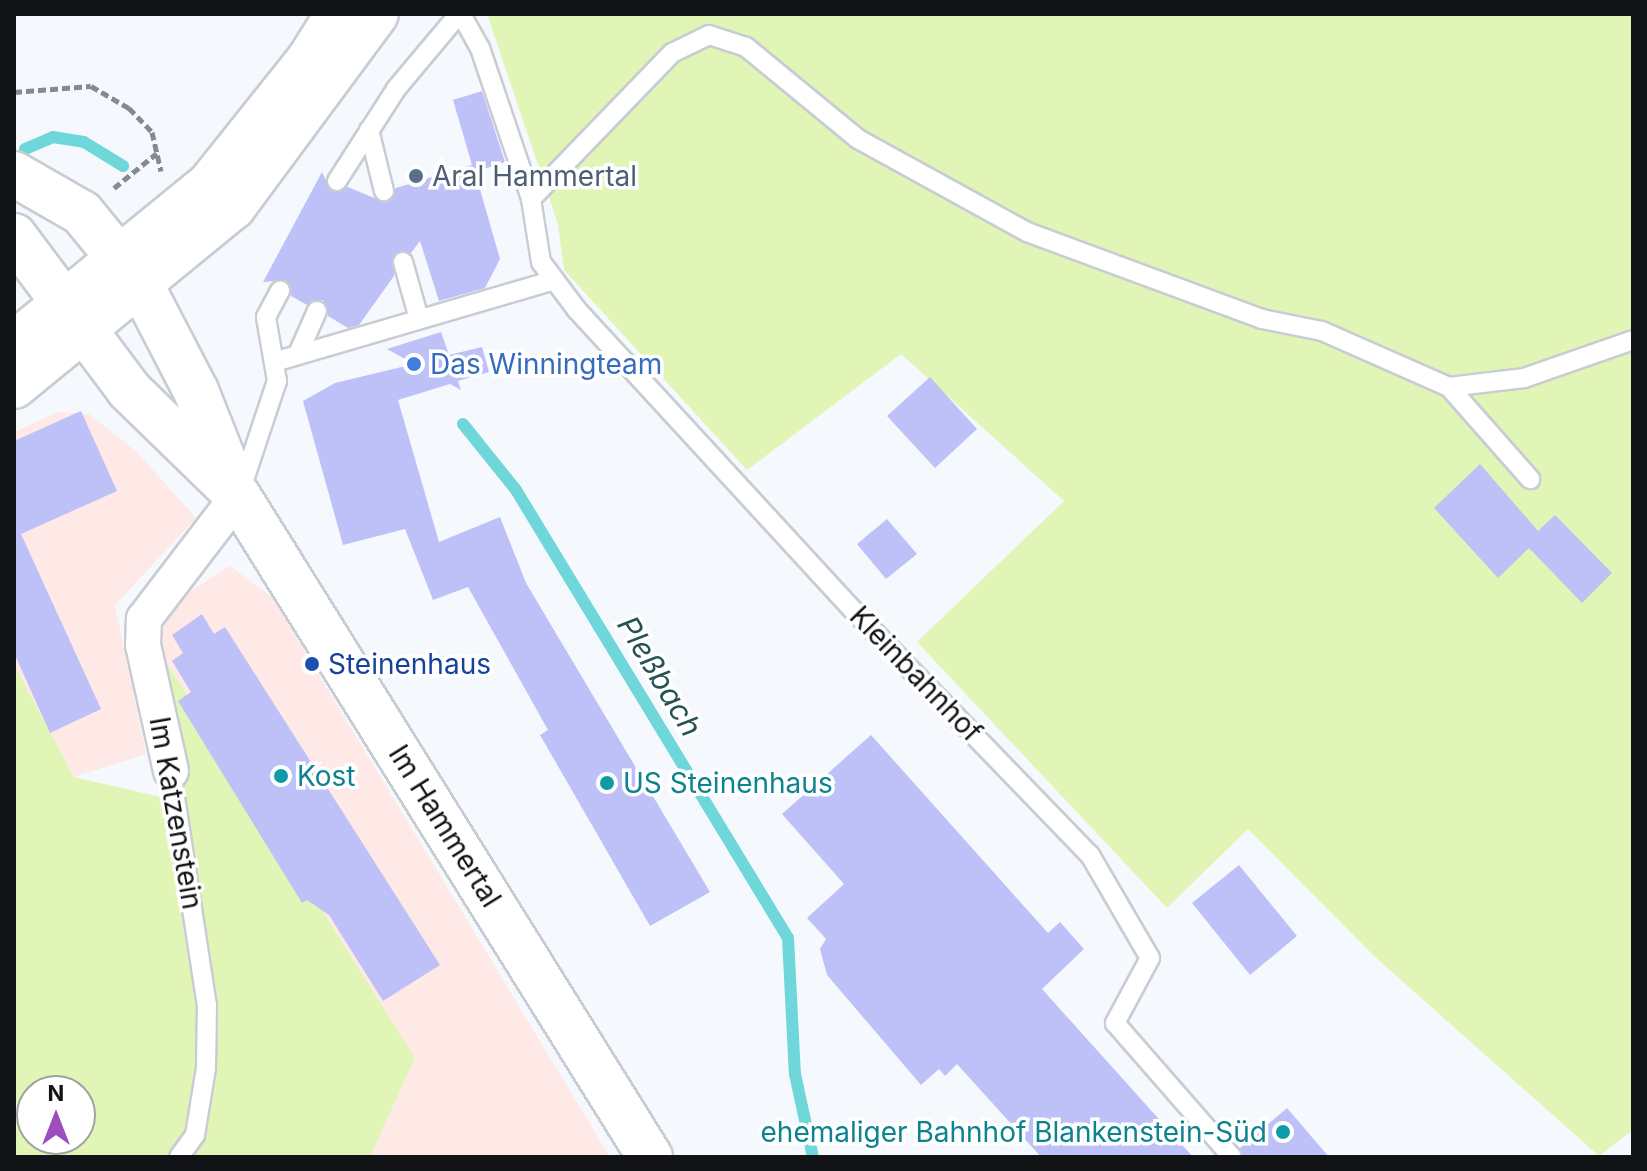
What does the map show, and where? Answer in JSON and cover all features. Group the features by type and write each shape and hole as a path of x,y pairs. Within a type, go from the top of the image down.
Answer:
{"main road":[{"path":"131,270 183,206 220,172 309,60 338,14"},
{"path":"14,386 74,318 131,270 233,207 376,14"},
{"name":"Im Hammertal","path":"14,174 82,213 131,270 196,391 238,496 650,1157"},
{"name":"Im Hammertal","path":"14,236 129,390 238,496"},
{"path":"14,344 74,318"}],"street":[{"name":"Im Katzenstein","path":"171,771 143,645 144,619 238,496"}],"lane":[{"path":"337,181 369,130 460,14"},
{"name":"Kleinbahnhof","path":"460,14 480,48 531,199 541,262 854,611 1090,855 1150,958 1115,1023 1232,1157"},
{"path":"531,199 672,53 709,35 746,47 858,139 1027,232 1262,319 1322,331 1449,387 1530,479"},
{"path":"369,130 378,188"},
{"path":"403,262 419,319"},
{"path":"274,362 554,280"},
{"path":"238,496 277,381 266,317 280,291"},
{"path":"298,354 317,311"},
{"path":"1449,387 1524,378 1633,340"},
{"name":"Im Katzenstein","path":"171,771 207,1005 206,1068 195,1135 179,1157"}],"path":[{"path":"14,92 91,86 129,108 152,132 165,188 183,206"}],"shaded area":[{"path":"58,412 89,414 137,452 196,518 115,605 146,754 74,777 14,664 14,432"},
{"path":"230,566 272,597 610,1157 370,1157 415,1058 151,638 177,600"}],"green space":[{"path":"487,14 1633,14 1633,1130 1599,1156 1375,957 1248,829 1167,908 917,642 1064,501 901,354 747,470 564,270 558,224"},
{"path":"161,654 415,1058 370,1157 14,1157 14,664 74,777 165,798 174,760"}],"building":[{"path":"482,91 505,162 475,172 500,259 485,288 439,301 420,241 411,253 394,254 394,276 359,325 348,328 328,316 323,300 307,305 291,296 285,280 263,282 322,172 331,191 348,187 386,203 396,188 472,165 453,100"},
{"path":"441,332 449,355 482,347 489,372 458,381 461,390 450,384 398,400 439,542 500,517 526,583 710,892 650,926 540,735 548,730 468,587 433,600 405,529 343,545 303,401 335,383 414,364 387,349"},
{"path":"930,377 977,429 935,468 887,416"},
{"path":"81,411 117,491 21,534 101,709 50,733 14,653 14,441"},
{"path":"1480,464 1538,531 1555,515 1612,573 1582,603 1529,548 1498,578 1434,508"},
{"path":"887,519 917,554 886,579 857,544"},
{"path":"202,614 214,634 225,627 440,965 383,1001 329,915 307,900 302,903 178,701 191,692 172,661 183,653 172,635"},
{"path":"871,735 1048,933 1060,922 1084,949 1042,989 1193,1157 1041,1157 957,1064 945,1076 939,1069 921,1085 827,975 820,949 826,939 807,918 844,884 782,814"},
{"path":"1239,865 1297,936 1250,975 1192,903"},
{"name":"ehemaliger Bahnhof Blankenstein-Süd","path":"1287,1108 1329,1157 1244,1157 1240,1148"}],"waterway":[{"name":"Pleßbach","path":"25,149 53,137 84,142 123,166"},
{"name":"Pleßbach","path":"463,424 516,490 788,938 795,1074 813,1157"}],"place":[{"name":"Aral Hammertal","path":"416,176"},
{"name":"Das Winningteam","path":"414,364"},
{"name":"Steinenhaus","path":"312,664"},
{"name":"Kost","path":"281,776"},
{"name":"US Steinenhaus","path":"607,783"},
{"name":"ehemaliger Bahnhof Blankenstein-Süd","path":"1283,1132"}]}
